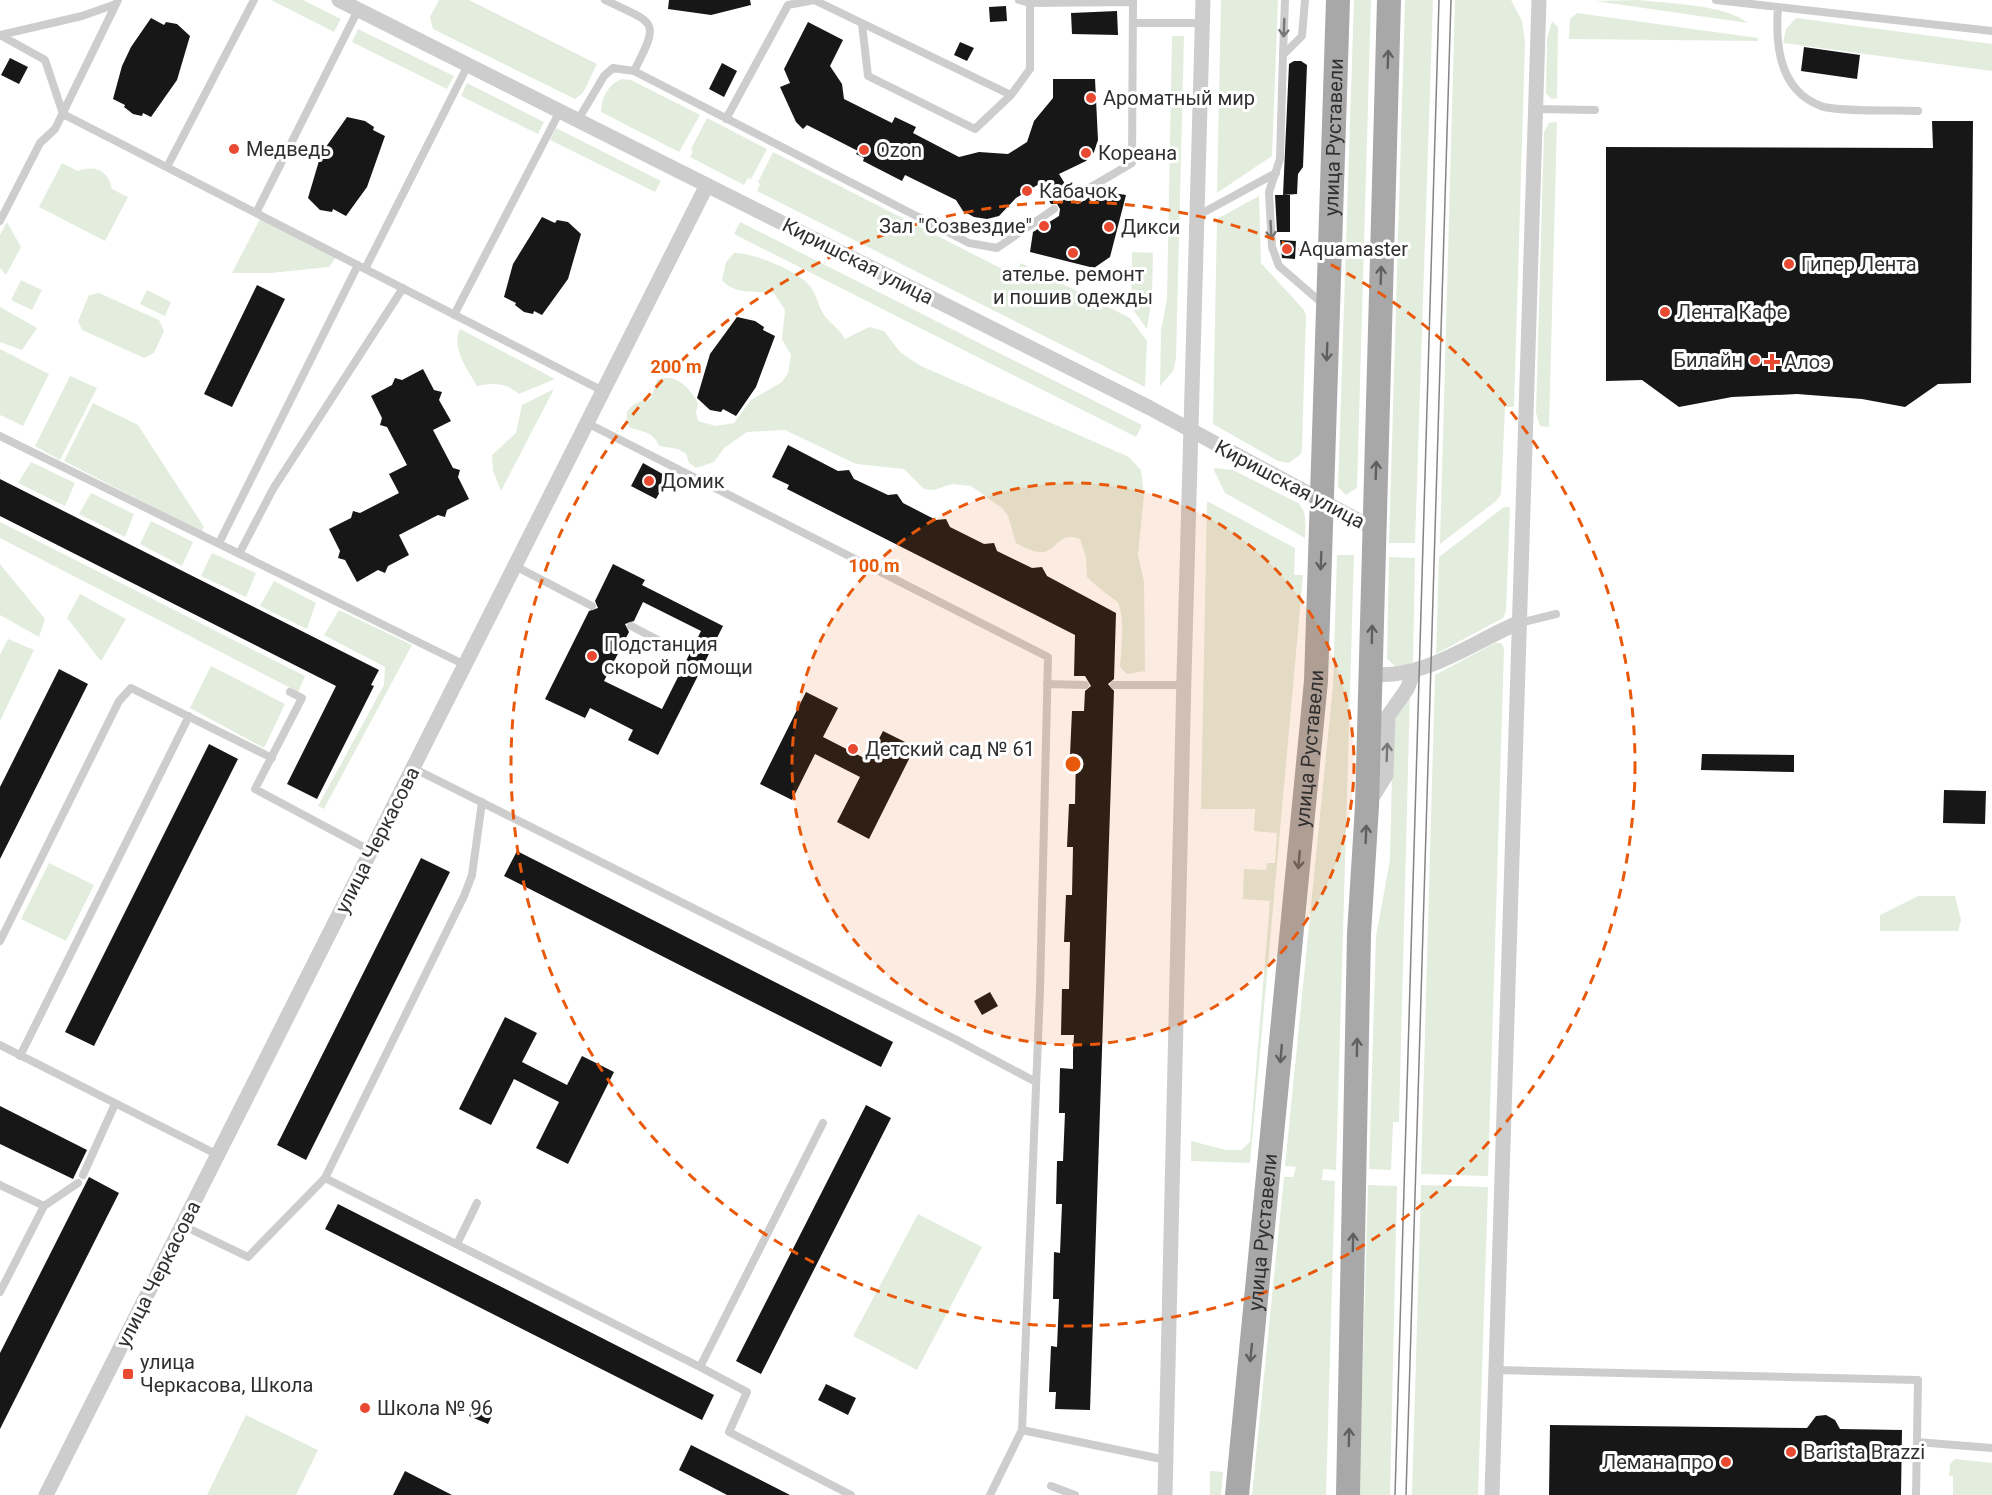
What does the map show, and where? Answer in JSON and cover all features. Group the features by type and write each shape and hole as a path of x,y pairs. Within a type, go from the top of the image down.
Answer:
{"main road":[{"name":"улица Руставели","path":"1237,1495 1316,681 1338,0"},
{"path":"1348,1495 1359,934 1367,806 1389,0"}],"street":[{"name":"Киришская улица","path":"339,0 1150,408 1374,529"},
{"path":"1165,1495 1203,0"},
{"path":"1492,1495 1539,0"},
{"name":"улица Черкасова","path":"46,1495 707,185"},
{"path":"1371,674 1388,676 1414,672 1518,623"},
{"path":"1367,806 1386,775 1388,716 1407,689 1414,672"}],"lane":[{"path":"167,167 254,0"},
{"path":"605,0 648,22 652,30 650,41 634,71"},
{"path":"726,119 788,5 814,0 1011,95"},
{"path":"1019,0 1030,2 1133,1 1132,163 1074,197"},
{"path":"1285,0 1280,159 1269,192 1272,247 1279,266 1329,309"},
{"path":"1283,55 1302,36 1305,0"},
{"path":"1716,0 1992,31"},
{"path":"0,35 82,16 117,2"},
{"path":"0,221 40,142 55,129 117,2"},
{"path":"862,24 868,75 975,129 1011,95 1030,69 1030,2"},
{"path":"1778,8 1776,31 1782,68 1797,91 1822,106 1918,111"},
{"path":"256,213 358,10"},
{"path":"1133,23 1203,23"},
{"path":"0,35 45,60 63,114 603,391"},
{"path":"219,543 468,65"},
{"path":"578,120 604,76 614,68 634,71 969,243 997,248 1054,209"},
{"path":"1536,109 1595,110"},
{"path":"454,315 560,111"},
{"path":"1197,216 1276,173"},
{"path":"239,554 273,489 403,288"},
{"path":"587,423 1048,657 1036,1082 1022,1430 990,1495"},
{"path":"0,436 465,665"},
{"path":"515,566 592,606"},
{"path":"1518,623 1556,614"},
{"path":"631,626 658,640"},
{"path":"1047,684 1085,685"},
{"path":"1114,685 1184,685"},
{"path":"0,941 119,701 131,688 272,758"},
{"path":"290,692 302,698 255,789 371,851"},
{"path":"20,1056 189,716"},
{"path":"413,768 955,1039 1036,1082"},
{"path":"182,1225 248,1257 325,1178 464,896 472,875 482,802"},
{"path":"0,1046 218,1155"},
{"path":"83,1175 115,1104"},
{"path":"700,1367 823,1123"},
{"path":"325,1178 747,1392 729,1432 851,1495"},
{"path":"0,1292 44,1206 78,1183"},
{"path":"0,1185 44,1206"},
{"path":"457,1245 477,1203"},
{"path":"1496,1370 1918,1380 1916,1495"},
{"path":"1022,1430 1166,1460"},
{"path":"1917,1442 1992,1448"},
{"path":"1051,1486 1075,1495"}],"green space":[{"path":"271,0 303,0 341,19 334,32"},
{"path":"439,0 469,0 597,64 583,93 575,99 433,29 430,17"},
{"path":"1221,0 1278,0 1272,156 1217,193"},
{"path":"1354,0 1371,0 1357,488 1346,495 1338,487"},
{"path":"1405,0 1433,0 1415,543 1389,543"},
{"path":"1455,0 1511,0 1522,21 1525,42 1514,407 1505,407 1501,494 1496,501 1440,544"},
{"path":"1639,0 1711,8 1738,17 1748,23 1595,1"},
{"path":"1577,13 1758,38 1758,41 1569,39 1570,19"},
{"path":"1796,18 1992,44 1992,71 1783,43 1786,29"},
{"path":"1552,21 1558,27 1557,98 1552,99 1546,94 1547,38"},
{"path":"358,29 454,76 447,89 352,42"},
{"path":"1172,36 1184,36 1176,359 1173,371 1160,386 1161,331 1167,299"},
{"path":"622,79 631,80 700,115 679,152 601,112 606,92"},
{"path":"467,83 544,122 538,134 461,96"},
{"path":"707,118 767,149 751,179 748,178 744,185 690,157 693,151 691,149"},
{"path":"1557,122 1549,427 1540,426 1536,413 1544,132 1549,123"},
{"path":"556,128 661,181 655,192 550,140"},
{"path":"773,152 1014,275 1021,263 1130,318 1147,341 1145,387 757,191 760,184 758,182"},
{"path":"62,163 78,171 95,169 104,173 112,189 128,197 105,241 39,207"},
{"path":"1259,196 1261,263 1304,310 1306,316 1302,447 1301,454 1289,463 1278,461 1213,424 1217,219"},
{"path":"260,219 336,257 329,267 271,273 232,273"},
{"path":"7,222 21,247 6,275 0,268 0,235"},
{"path":"740,222 1142,425 1136,437 734,234"},
{"path":"1132,252 1153,253 1152,296 1147,329 1131,307"},
{"path":"734,253 752,256 774,264 804,280 812,289 824,315 845,339 869,327 884,331 900,352 921,366 1129,457 1141,470 1144,495 1138,555 1144,582 1145,671 1127,674 1120,667 1122,632 1119,606 1087,577 1086,557 1080,539 1066,537 1044,552 1024,547 1016,543 1008,516 1002,508 971,486 952,484 934,490 924,489 904,469 856,464 785,430 747,432 724,448 714,462 696,468 689,463 686,454 678,449 659,446 647,433 629,427 628,410 635,404 651,398 657,380 670,378 681,383 698,403 696,413 698,421 716,426 734,423 751,400 782,382 788,373 791,355 782,339 785,310 774,293 740,290 727,285 722,280 726,262"},
{"path":"21,280 42,290 32,310 11,300"},
{"path":"147,290 171,302 165,316 140,304"},
{"path":"99,293 159,320 164,331 154,353 144,358 82,330 78,321 89,295"},
{"path":"0,307 37,328 22,350 0,342"},
{"path":"460,329 555,379 519,394 499,384 477,386 459,351 457,344"},
{"path":"0,349 49,374 23,426 0,415"},
{"path":"70,376 97,388 60,460 35,446"},
{"path":"554,389 501,491 493,471 492,455 516,433 522,405"},
{"path":"93,403 138,425 204,527 201,532 64,461"},
{"path":"31,462 75,483 65,506 18,483"},
{"path":"1213,468 1233,470 1298,503 1305,515 1305,538 1225,493"},
{"path":"91,493 134,514 125,537 79,514"},
{"path":"1207,501 1295,548 1294,575 1303,575 1250,1163 1191,1161 1191,1141 1226,1150 1241,1150 1250,1142 1270,901 1243,899 1244,869 1266,870 1267,863 1275,863 1277,833 1254,831 1255,809 1201,809"},
{"path":"1504,507 1510,507 1506,611 1503,618 1436,654 1439,557"},
{"path":"151,521 193,542 182,566 140,544"},
{"path":"0,522 305,676 298,692 0,538"},
{"path":"212,553 256,573 246,597 201,576"},
{"path":"1337,555 1354,555 1336,1170 1323,1169 1322,1180 1335,1181 1326,1495 1252,1495 1284,1177 1293,1177 1296,1167 1285,1166 1333,686"},
{"path":"1389,557 1415,558 1413,662 1408,665 1395,666 1387,659"},
{"path":"0,564 45,619 39,637 0,615"},
{"path":"274,581 316,603 307,629 260,606"},
{"path":"80,594 126,619 101,661 67,618"},
{"path":"339,610 412,645 324,809 318,806 384,685 385,667 324,635"},
{"path":"8,639 34,650 0,721 0,655"},
{"path":"1495,643 1501,643 1504,648 1488,1176 1421,1174 1435,675"},
{"path":"211,666 285,704 264,748 190,708"},
{"path":"1410,693 1399,1122 1393,1122 1391,1170 1369,1169 1376,936 1390,860 1393,727 1398,710"},
{"path":"49,863 94,885 66,941 21,919"},
{"path":"1918,896 1955,896 1961,920 1958,931 1880,931 1880,915"},
{"path":"1368,1185 1397,1186 1390,1495 1359,1495"},
{"path":"1421,1185 1488,1187 1478,1495 1412,1495"},
{"path":"918,1214 982,1247 917,1370 853,1336"},
{"path":"246,1415 318,1450 296,1495 207,1495"},
{"path":"1955,1459 1992,1463 1992,1495 1953,1495 1953,1476 1949,1476 1950,1464"},
{"path":"1210,1471 1223,1472 1221,1495 1210,1495"}],"building":[{"path":"669,0 750,0 751,5 711,15 668,9"},
{"path":"1006,6 1007,21 990,22 989,7"},
{"path":"1117,11 1118,35 1072,34 1071,13"},
{"path":"151,18 164,25 166,22 177,24 190,36 177,80 151,117 143,113 142,116 133,114 124,107 125,105 113,99 122,66 131,47"},
{"path":"808,22 843,40 830,66 842,84 844,99 892,123 895,117 916,127 913,133 959,157 979,152 1008,154 1027,142 1034,121 1053,98 1053,79 1095,79 1098,140 1094,152 1086,161 1059,174 1070,192 1068,198 1078,204 1100,191 1126,195 1110,257 1094,268 1030,252 1033,232 1059,216 1060,209 1057,204 1051,204 1039,184 1016,198 999,216 987,219 974,217 963,211 956,200 905,175 902,181 863,161 864,158 856,154 858,151 807,125 803,129 796,122 780,87 790,83 784,69"},
{"path":"960,42 974,48 967,61 954,55"},
{"path":"1804,47 1860,55 1857,79 1801,71"},
{"path":"10,58 28,67 19,84 1,75"},
{"path":"1301,61 1307,65 1303,167 1298,174 1297,194 1283,195 1289,64"},
{"path":"722,63 737,71 724,97 709,89"},
{"path":"347,117 365,121 374,127 373,130 385,136 367,187 346,216 333,209 332,212 320,210 308,198 321,154"},
{"name":"Гипер Лента","path":"1932,121 1973,121 1971,383 1938,384 1905,407 1862,399 1797,394 1732,397 1679,407 1642,380 1606,381 1606,147 1933,148"},
{"path":"1275,195 1290,195 1290,232 1277,232"},
{"path":"542,217 555,223 557,220 568,222 581,234 568,279 542,315 534,311 533,314 524,312 515,305 516,303 504,297 513,264"},
{"name":"Aquamaster","path":"1280,240 1296,241 1295,259 1282,258"},
{"path":"257,285 285,299 232,407 204,394"},
{"path":"737,317 755,321 764,327 763,330 775,336 756,387 736,416 723,409 721,412 710,410 697,398 710,354"},
{"path":"423,369 434,390 442,392 439,400 451,421 433,430 453,468 460,470 458,477 469,499 447,510 445,517 438,515 399,535 409,555 388,566 385,573 378,570 357,582 345,560 338,558 340,551 329,529 351,518 353,511 360,513 399,493 389,474 407,465 387,427 380,425 382,418 371,396 392,385 395,378 402,380"},
{"path":"788,445 838,471 849,470 854,479 888,495 897,494 903,503 936,520 946,519 950,527 984,544 994,543 997,551 1032,568 1042,567 1047,576 1116,613 1114,679 1108,684 1114,691 1090,1410 1055,1409 1056,1392 1049,1392 1051,1346 1057,1347 1059,1299 1053,1299 1054,1252 1060,1253 1062,1204 1056,1204 1057,1161 1063,1161 1065,1113 1059,1113 1060,1068 1073,1069 1074,1035 1061,1035 1062,989 1069,989 1070,942 1064,942 1066,895 1072,895 1073,847 1067,847 1069,804 1075,804 1076,755 1070,755 1072,711 1084,711 1085,691 1091,686 1085,676 1074,676 1075,635 787,489 789,485 772,477"},
{"name":"Домик","path":"643,463 668,477 656,499 631,486"},
{"path":"0,479 379,670 371,685 374,686 317,799 287,784 336,686 0,516"},
{"name":"Подстанция скорой помощи","path":"613,564 645,580 642,585 723,626 658,755 628,740 633,730 590,708 585,718 545,699 589,611 598,608 595,601","holes":["643,602 701,631 662,709 604,681 629,632 625,624 634,621"]},
{"path":"59,669 88,684 0,859 0,787"},
{"path":"806,692 838,708 823,737 868,760 883,731 915,747 869,839 837,822 860,777 815,754 792,800 760,784"},
{"path":"209,744 238,759 94,1046 65,1032"},
{"path":"1702,754 1794,755 1794,772 1701,770"},
{"path":"1944,790 1986,791 1985,824 1943,823"},
{"path":"517,851 893,1042 881,1067 504,876"},
{"path":"421,858 450,872 306,1160 277,1145"},
{"path":"990,992 998,1006 982,1015 974,1001"},
{"path":"505,1017 537,1033 522,1062 567,1085 582,1056 614,1072 568,1164 536,1148 559,1102 514,1079 491,1125 459,1109"},
{"path":"866,1105 891,1118 761,1374 736,1361"},
{"path":"0,1106 87,1150 73,1179 0,1144"},
{"path":"89,1177 119,1193 0,1429 0,1353"},
{"path":"338,1204 714,1395 702,1420 325,1229"},
{"path":"826,1384 856,1398 848,1415 818,1400"},
{"path":"476,1401 495,1409 488,1424 469,1416"},
{"name":"Лемана про","path":"1826,1415 1835,1420 1840,1429 1902,1430 1901,1495 1549,1495 1550,1425 1807,1428 1816,1416"},
{"path":"691,1445 790,1495 727,1495 679,1470"},
{"path":"405,1471 452,1495 393,1495"}],"tram line":[{"path":"1395,1495 1439,0"},
{"path":"1406,1495 1451,0"}],"place":[{"name":"Ароматный мир","path":"1091,98"},
{"name":"Медведь","path":"234,149"},
{"name":"Ozon","path":"864,150"},
{"name":"Кореана","path":"1086,153"},
{"name":"Кабачок","path":"1027,191"},
{"name":"Зал \"Созвездие\"","path":"1044,226"},
{"name":"Дикси","path":"1109,227"},
{"name":"Aquamaster","path":"1287,249"},
{"name":"ателье. ремонт и пошив одежды","path":"1073,253"},
{"name":"Гипер Лента","path":"1789,264"},
{"name":"Лента Кафе","path":"1665,312"},
{"name":"Билайн","path":"1755,360"},
{"name":"Алоэ","path":"1772,362"},
{"name":"Домик","path":"649,481"},
{"name":"Подстанция скорой помощи","path":"592,656"},
{"name":"Детский сад № 61","path":"853,749"},
{"name":"улица Черкасова, Школа","path":"128,1374"},
{"name":"Школа № 96","path":"365,1408"},
{"name":"Barista Brazzi","path":"1791,1452"},
{"name":"Лемана про","path":"1726,1462"}]}
